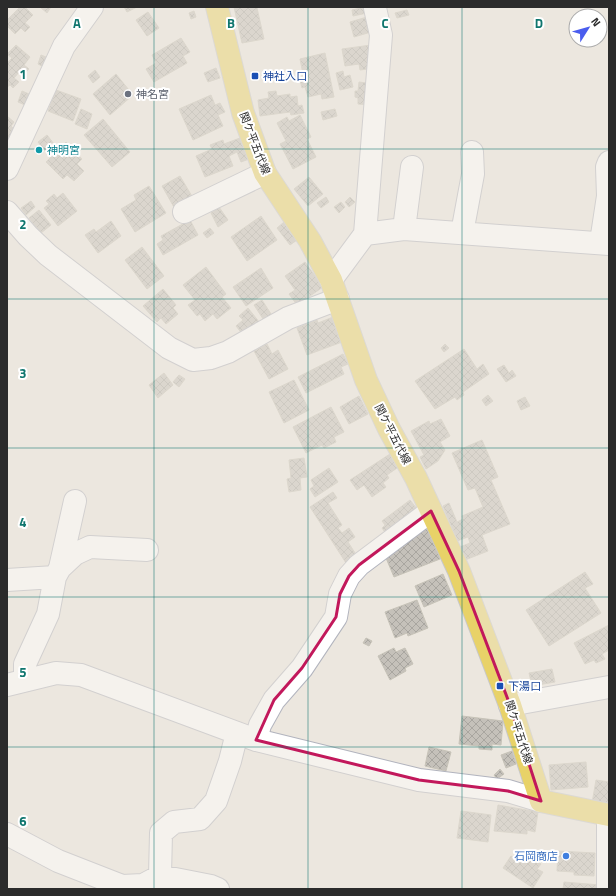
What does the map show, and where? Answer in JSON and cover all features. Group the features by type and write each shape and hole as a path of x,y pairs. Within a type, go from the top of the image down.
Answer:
{"main road":[{"name":"関ケ平五代線","path":"217,7 243,113 265,173 310,241 334,290 366,380 389,429 416,478 459,571 510,706 541,801"},
{"path":"541,801 608,815"}],"street":[{"path":"7,169 64,46 92,7"},
{"path":"7,212 28,236 48,255 169,348 193,360 211,358 228,352 334,290 365,234 381,35 375,8"},
{"path":"462,233 473,174 472,152"},
{"path":"365,234 404,229 605,243 608,196 607,167 609,162"},
{"path":"404,229 412,167"},
{"path":"184,212 265,173"},
{"path":"16,682 48,614 75,501"},
{"path":"160,876 161,833 174,822 200,819 216,801 230,761 247,736 260,725 274,700 302,668 336,618 340,594 349,576 359,565 431,511"},
{"path":"7,580 58,572 75,554 90,547 147,550"},
{"path":"16,682 56,674 81,675 247,736 419,780 508,791 541,801"},
{"path":"510,706 609,687"},
{"path":"608,815 608,889"},
{"path":"7,834 58,861 122,886 143,885 160,876 211,886 218,889"}],"highlighted area":[{"path":"431,511 459,571 510,705 541,801 508,791 419,780 256,740 274,700 302,668 336,617 340,594 349,576 359,565"}],"building":[{"path":"20,7 25,7 33,15 25,23 30,27 25,32 21,28 15,34 7,26 7,20"},
{"path":"40,7 51,7 47,13"},
{"path":"124,7 137,7 127,12"},
{"path":"234,7 260,7 257,8 264,39 242,43"},
{"path":"365,7 367,13 353,16 352,10"},
{"path":"407,10 409,15 397,18 395,13"},
{"path":"194,11 196,17 191,19 189,13"},
{"path":"148,12 159,28 147,36 136,20"},
{"path":"367,17 371,32 354,37 350,22"},
{"path":"181,38 190,52 183,56 187,63 154,82 146,69 156,63 152,55"},
{"path":"16,45 30,57 24,65 29,69 25,73 21,70 14,78 19,82 13,88 10,85 7,87 7,63 12,58 7,54"},
{"path":"371,45 375,68 360,70 359,64 345,66 342,49"},
{"path":"325,53 334,97 322,99 321,94 308,97 305,87 302,88 300,80 304,79 300,59"},
{"path":"41,55 46,57 42,66 38,64"},
{"path":"216,68 220,78 208,82 204,73"},
{"path":"95,70 100,77 93,83 88,76"},
{"path":"343,71 344,77 350,75 353,87 340,90 336,73"},
{"path":"116,74 133,95 110,115 93,94"},
{"path":"359,82 374,84 372,105 358,104 358,98 355,97 355,91 358,91"},
{"path":"56,90 81,99 73,121 48,111"},
{"path":"22,91 29,94 25,105 18,102"},
{"path":"276,91 277,96 290,94 290,97 297,96 298,106 302,105 304,113 291,115 290,112 260,116 258,100 269,98 268,92"},
{"path":"211,95 215,105 220,103 225,112 218,115 223,126 193,140 179,109"},
{"path":"81,109 92,114 87,129 75,124"},
{"path":"335,109 337,116 323,120 321,112"},
{"path":"300,115 311,137 307,139 316,157 293,169 280,144 286,141 277,123 287,117 289,121"},
{"path":"7,116 14,122 11,126 15,130 8,138"},
{"path":"103,119 130,152 112,167 84,135"},
{"path":"47,135 54,144 45,151 38,142"},
{"path":"240,138 249,159 241,162 237,152 229,156 233,166 205,177 196,156 212,149 210,145 223,140 224,144"},
{"path":"66,142 82,159 77,164 84,171 74,181 67,175 63,179 46,162 54,154 51,151 57,145 60,148"},
{"path":"180,176 193,198 175,209 162,186"},
{"path":"309,177 323,194 308,206 294,189"},
{"path":"149,186 166,213 135,232 121,209 136,200 134,195"},
{"path":"63,193 77,211 58,226 44,208 49,204 46,201 54,194 57,198"},
{"path":"326,197 329,202 321,208 317,203"},
{"path":"350,197 355,202 349,207 345,202"},
{"path":"31,201 35,207 26,215 21,208"},
{"path":"341,202 345,207 339,213 334,207"},
{"path":"219,207 228,220 218,227 211,213"},
{"path":"39,210 51,225 41,233 29,218"},
{"path":"261,216 277,240 247,261 231,237"},
{"path":"190,220 198,235 163,255 157,244 163,240 161,236"},
{"path":"111,221 121,236 98,253 85,235 94,229 96,232"},
{"path":"284,222 297,240 290,245 277,228"},
{"path":"210,228 214,233 207,238 203,233"},
{"path":"142,247 164,276 147,289 125,260"},
{"path":"305,262 323,287 297,305 289,294 295,290 285,276"},
{"path":"206,267 226,294 222,297 231,308 217,319 213,314 205,321 200,314 197,316 188,305 195,300 183,285"},
{"path":"261,268 273,288 246,306 233,287"},
{"path":"163,289 176,305 173,308 178,314 166,324 161,318 157,322 143,306"},
{"path":"262,300 273,317 265,322 254,305"},
{"path":"248,308 260,323 244,336 236,326 243,320 239,316"},
{"path":"333,317 342,342 307,355 297,328 317,320 318,323"},
{"path":"267,344 272,354 278,350 288,369 269,379 254,351"},
{"path":"445,344 449,348 444,352 441,348"},
{"path":"464,349 477,369 483,364 489,374 463,392 464,395 457,400 455,397 435,409 415,381"},
{"path":"343,354 348,364 341,367 344,374 306,393 298,377"},
{"path":"504,365 509,373 512,370 516,376 506,382 497,369"},
{"path":"164,373 173,385 158,398 149,385"},
{"path":"179,375 185,379 179,387 173,382"},
{"path":"294,380 309,410 284,423 269,392"},
{"path":"488,395 493,401 486,406 482,400"},
{"path":"359,396 368,414 349,424 340,407"},
{"path":"525,397 530,406 521,410 517,401"},
{"path":"331,407 344,432 334,437 336,442 324,448 322,445 306,453 293,427"},
{"path":"441,419 450,436 440,442 445,450 438,461 426,469 420,457 424,455 411,431 429,421 430,424"},
{"path":"482,440 498,477 491,480 510,524 482,535 488,551 465,560 460,547 470,543 468,537 457,541 443,506 449,503 457,522 463,519 462,516 483,507 475,488 468,490 452,453"},
{"path":"390,454 400,466 387,475 389,478 383,483 386,487 372,497 364,485 357,490 350,480"},
{"path":"304,458 307,477 300,478 301,490 289,492 287,479 291,478 289,460"},
{"path":"329,468 338,482 315,497 310,489 314,486 311,480"},
{"path":"333,492 337,498 328,503 342,525 338,528 342,533 349,528 355,537 348,542 357,556 346,563 310,507"},
{"path":"410,500 421,514 389,538 382,528 385,525 382,521"},
{"path":"427,524 440,559 394,577 386,558 407,543 404,539"},
{"path":"585,572 593,584 585,588 601,613 549,646 526,610"},
{"path":"443,574 452,595 424,607 415,586"},
{"path":"417,600 428,628 408,636 407,633 395,638 385,612"},
{"path":"609,625 609,650 602,654 605,659 596,663 594,660 585,664 574,643"},
{"path":"366,638 372,641 369,646 363,643"},
{"path":"394,648 396,652 405,648 413,664 405,668 406,671 390,680 378,656"},
{"path":"552,669 555,682 532,686 529,673"},
{"path":"462,716 503,721 501,745 492,744 492,750 479,749 479,746 459,744"},
{"path":"429,747 451,752 446,771 425,766"},
{"path":"512,751 516,764 506,768 501,755"},
{"path":"586,762 588,787 551,790 549,765"},
{"path":"500,769 504,774 497,779 494,775"},
{"path":"596,780 609,782 609,805 592,803"},
{"path":"498,805 538,812 535,832 527,830 527,834 494,831"},
{"path":"461,811 491,815 488,842 457,838"},
{"path":"558,851 595,853 594,876 574,875 574,872 557,871"},
{"path":"527,854 541,864 537,869 543,872 533,888 503,868 511,856 518,861 522,856 525,858"},
{"path":"564,882 600,885 599,889 563,889"}],"place":[{"name":"神社入口","path":"255,76"},
{"name":"神名宮","path":"128,94"},
{"name":"神明宮","path":"39,150"},
{"name":"下湯口","path":"500,686"},
{"name":"石岡商店","path":"566,856"}]}
